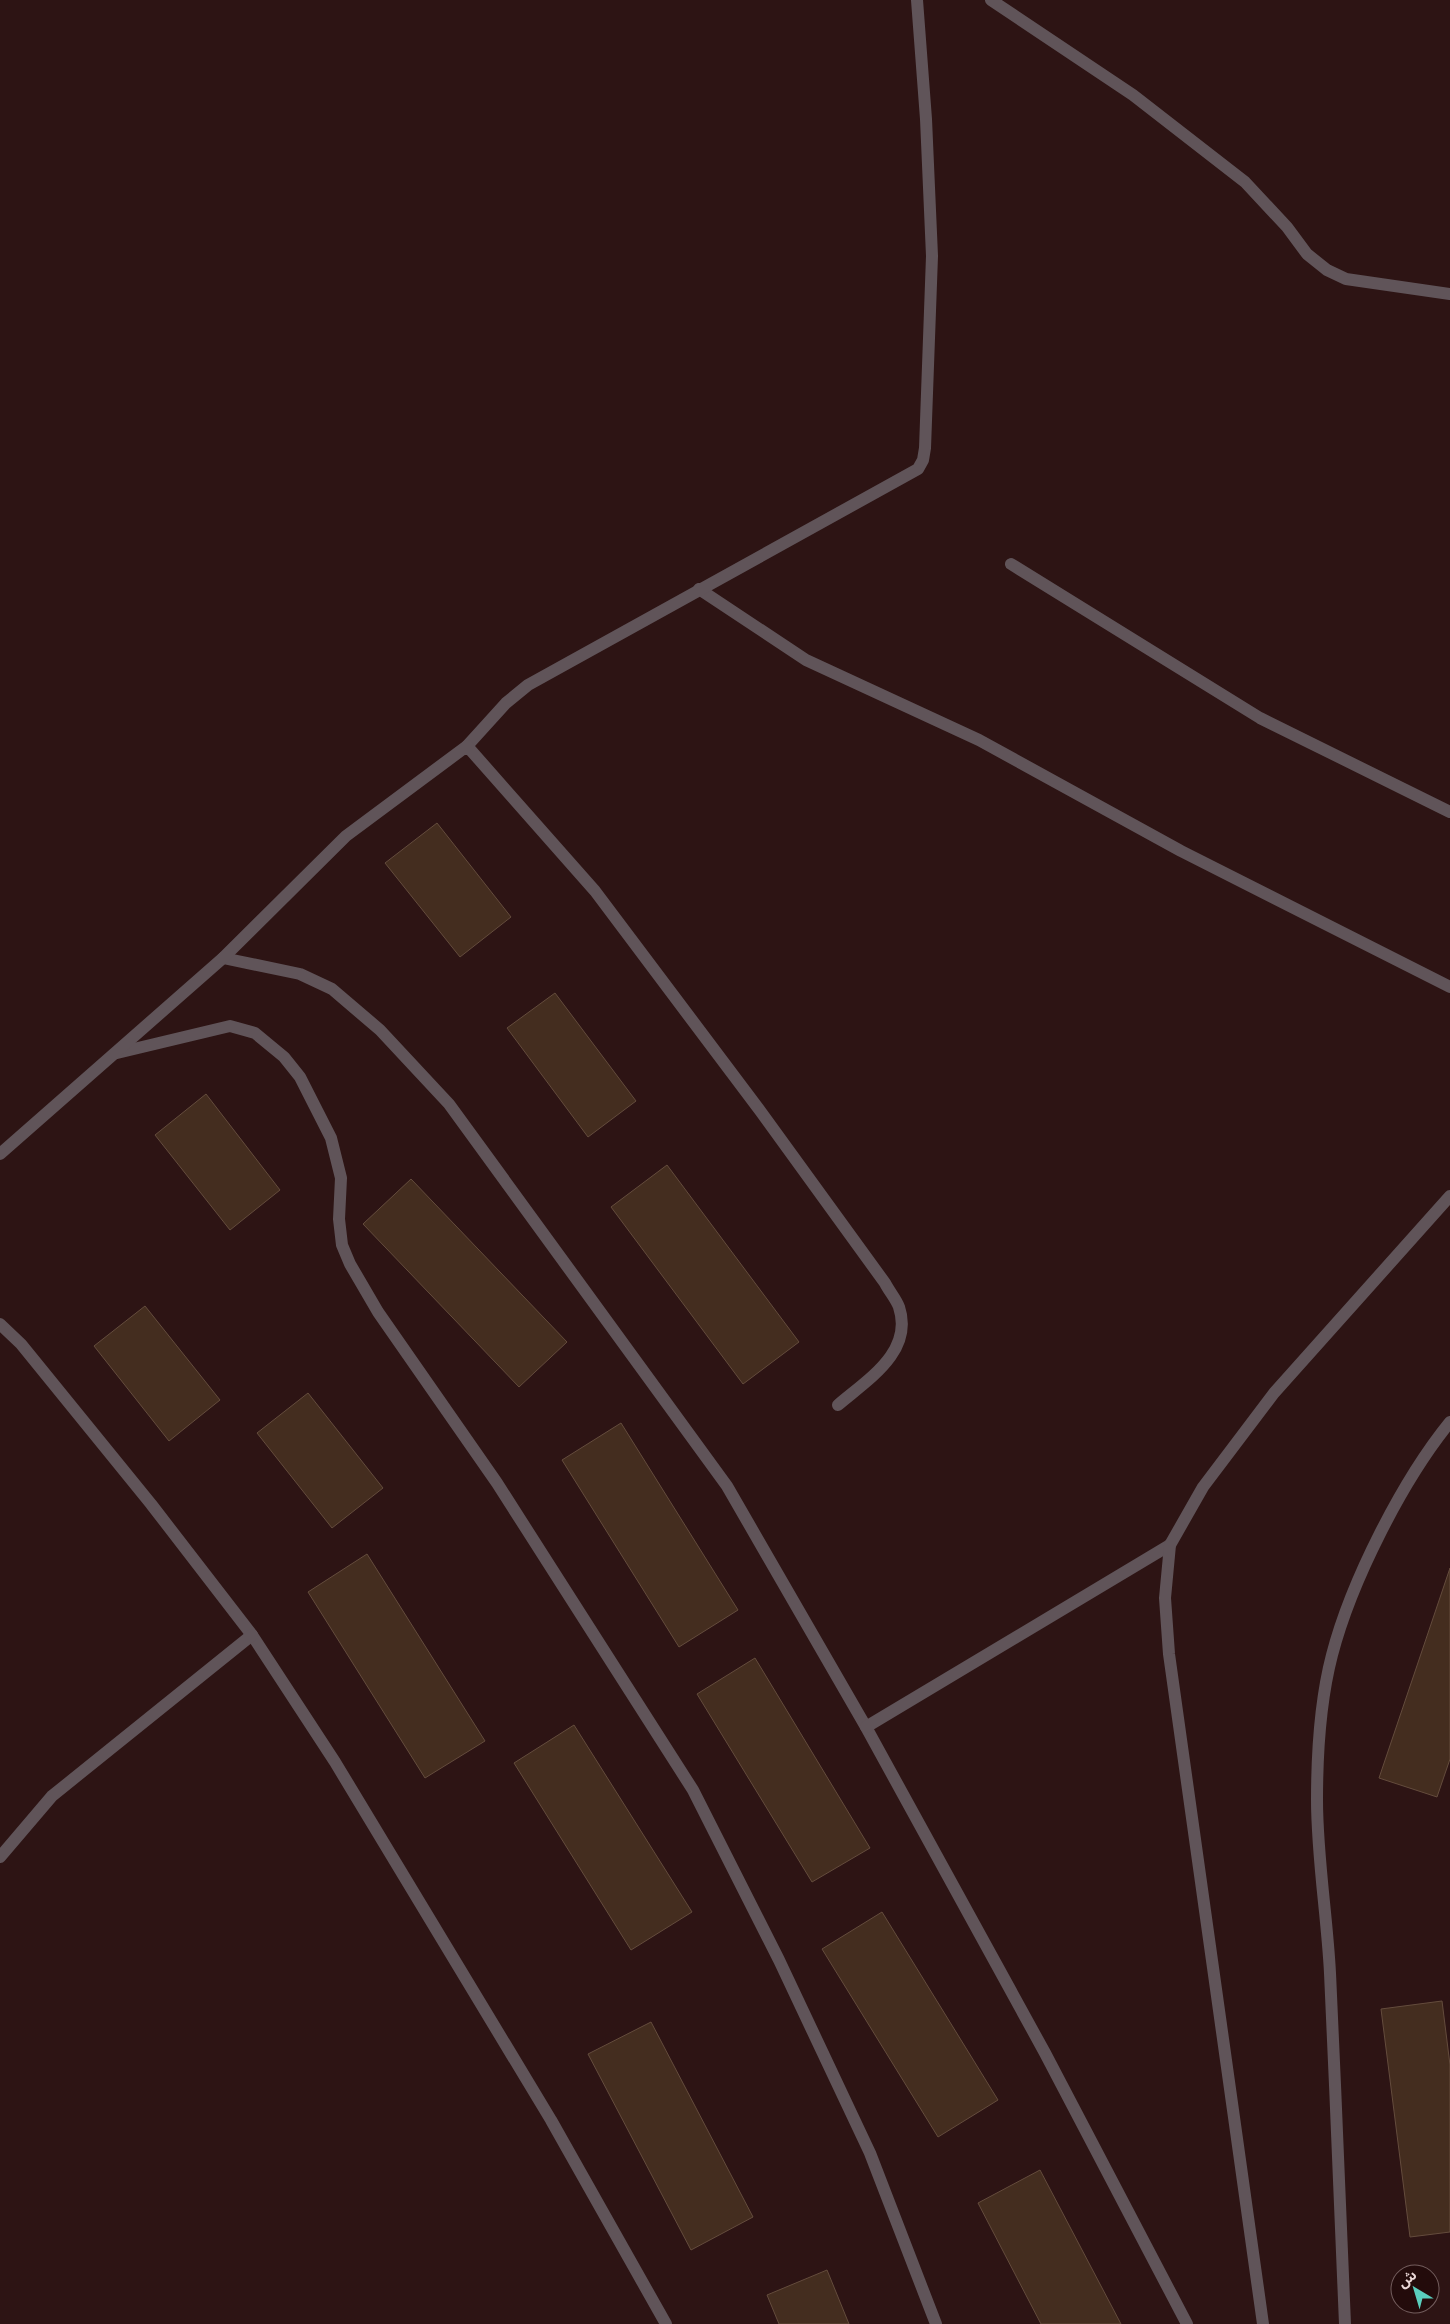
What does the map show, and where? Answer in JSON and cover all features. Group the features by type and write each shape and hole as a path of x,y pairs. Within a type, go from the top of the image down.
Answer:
{"street":[{"path":"0,1154 117,1054 223,958 346,836 467,746 506,703 528,685 699,589 918,470 923,460 925,448 932,256 925,110 917,0"},
{"path":"992,0 1133,96 1245,182 1287,227 1307,254 1327,270 1346,279 1450,294"},
{"path":"1011,564 1260,718 1450,812"},
{"path":"699,589 806,660 979,740 1181,852 1450,987"},
{"path":"467,746 594,891 761,1112 885,1284 899,1307 901,1328 899,1346 885,1364 838,1405"},
{"path":"223,958 300,974 332,989 380,1030 449,1104 727,1486 866,1727 1045,2053 1187,2324"},
{"path":"117,1054 230,1026 255,1033 284,1057 300,1077 331,1138 341,1178 339,1219 342,1245 350,1264 378,1312 497,1483 693,1790 783,1969 870,2153 936,2324"},
{"path":"1263,2324 1169,1654 1165,1598 1170,1545 1203,1487 1274,1393 1450,1196"},
{"path":"0,1324 21,1344 152,1504 252,1635 340,1771 551,2120 666,2324"},
{"path":"1345,2324 1329,1964 1317,1802 1319,1742 1332,1656 1358,1577 1399,1499 1439,1435 1450,1422"},
{"path":"866,1727 1170,1545"},
{"path":"0,1857 52,1796 252,1635"}],"building":[{"path":"437,823 511,917 460,957 385,863"},
{"path":"555,993 636,1101 588,1137 507,1028"},
{"path":"206,1094 280,1190 230,1230 155,1135"},
{"path":"667,1165 799,1342 743,1384 611,1207"},
{"path":"411,1179 567,1342 519,1387 363,1224"},
{"path":"145,1306 220,1400 169,1441 94,1346"},
{"path":"308,1393 383,1488 332,1528 257,1433"},
{"path":"621,1423 738,1610 679,1647 562,1460"},
{"path":"367,1554 485,1741 425,1778 308,1592"},
{"path":"1450,1568 1450,1759 1437,1797 1379,1778"},
{"path":"755,1658 870,1848 812,1882 697,1694"},
{"path":"574,1725 692,1912 631,1950 514,1763"},
{"path":"882,1912 998,2100 938,2137 822,1949"},
{"path":"1442,2001 1450,2065 1450,2232 1410,2237 1381,2009"},
{"path":"651,2022 753,2217 691,2250 588,2054"},
{"path":"1040,2170 1121,2324 1041,2324 978,2203"},
{"path":"827,2270 849,2324 779,2324 767,2295"}]}
